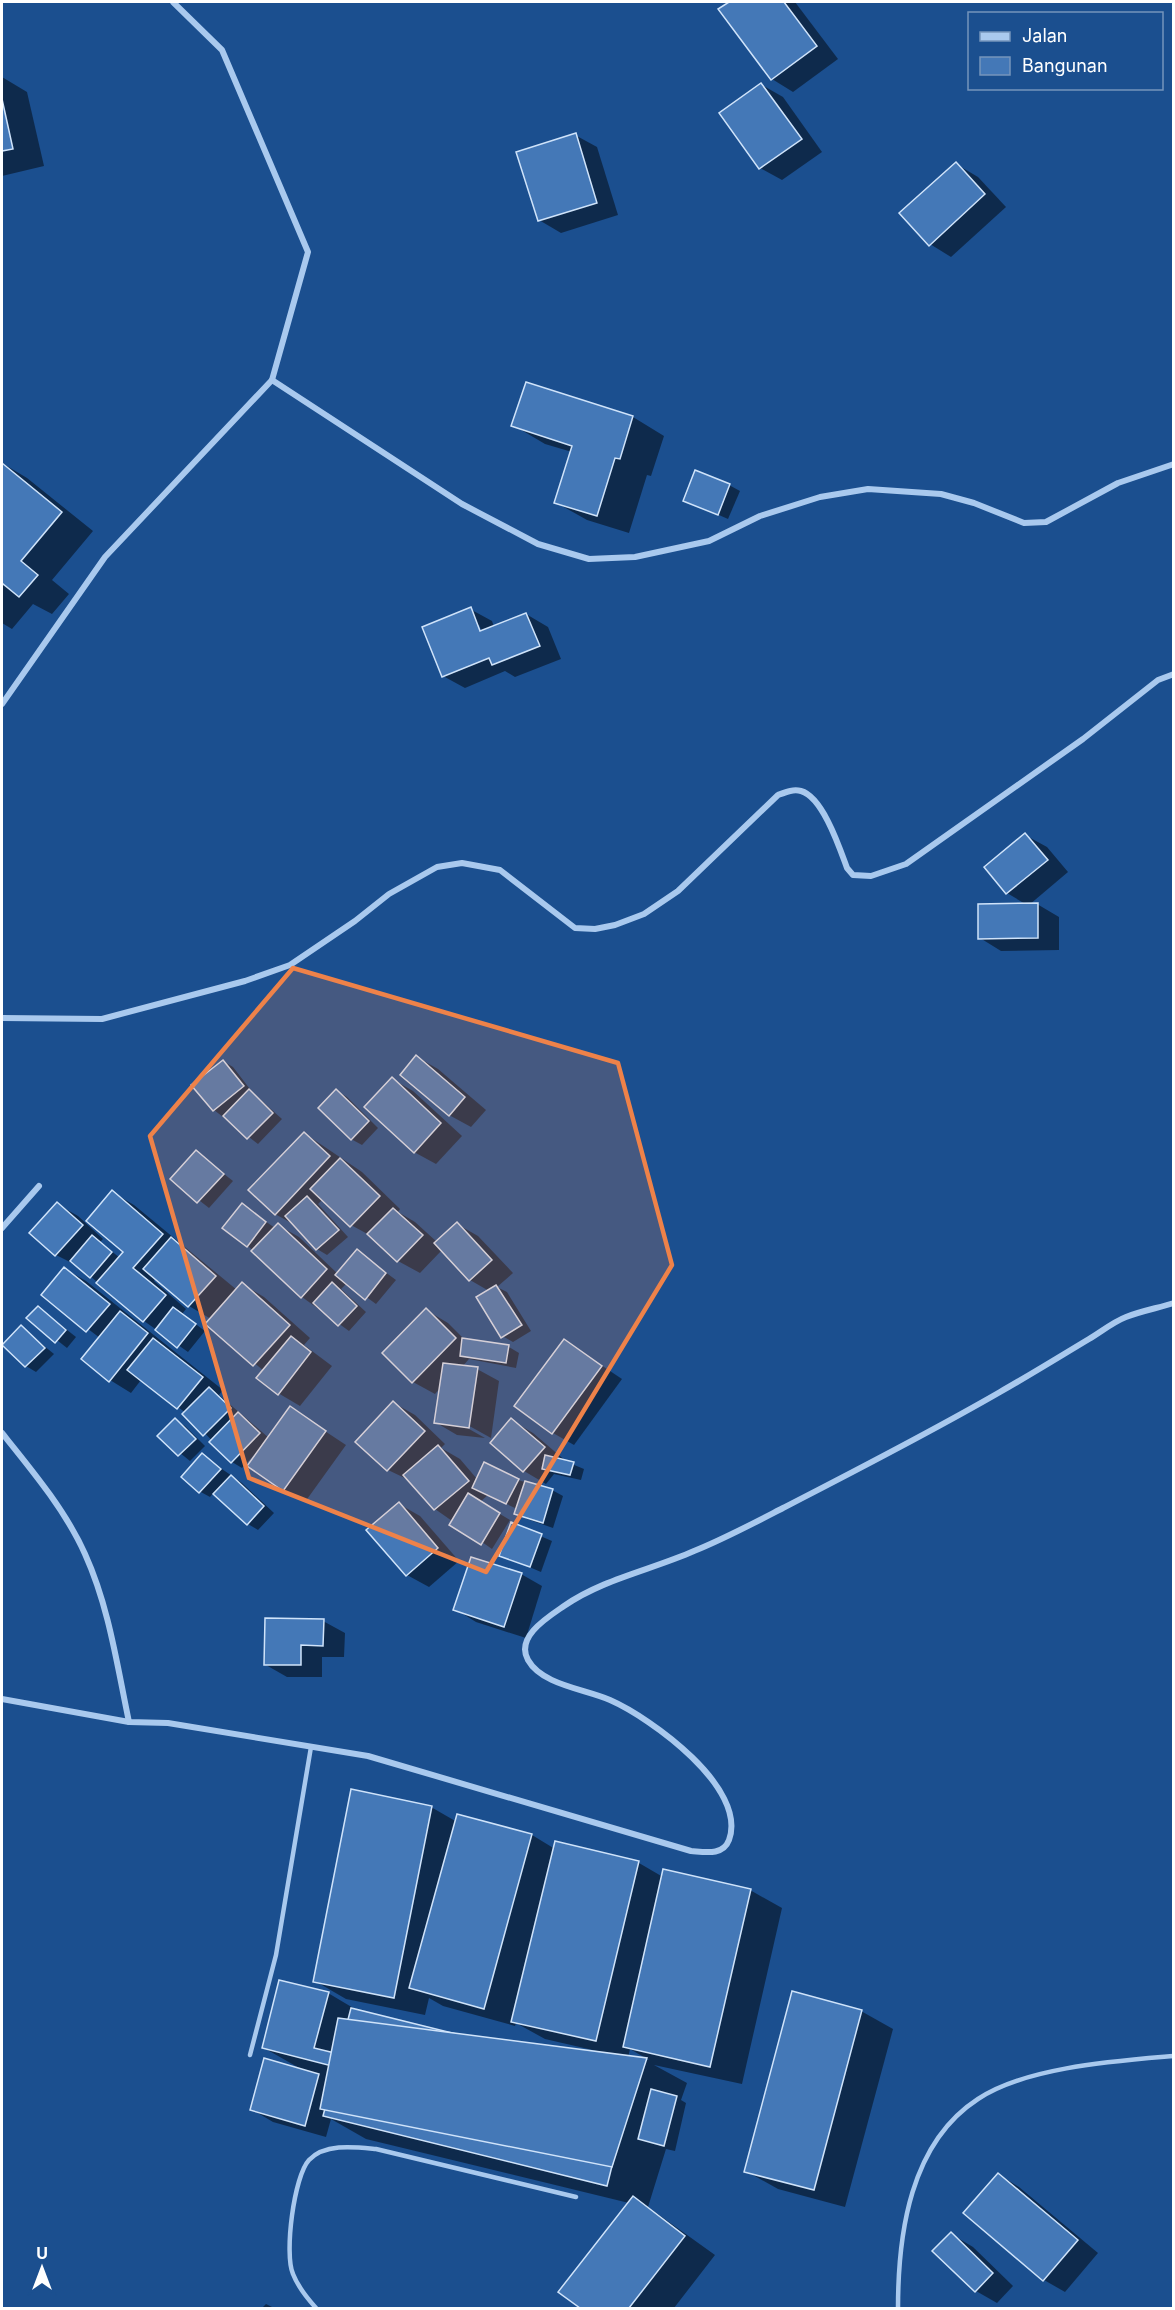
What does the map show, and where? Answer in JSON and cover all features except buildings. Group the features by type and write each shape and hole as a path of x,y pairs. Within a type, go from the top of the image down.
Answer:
{"street":[{"path":"2,704 105,557 272,380 308,252 222,50 173,2"},
{"path":"272,380 462,504 538,544 589,559 635,557 709,541 760,516 820,497 868,489 941,494 974,503 1024,523 1046,522 1118,483 1173,464"},
{"path":"2,1018 102,1019 246,981 290,965 355,921 389,894 437,867 462,862 500,870 575,928 595,929 615,925 644,914 678,891 778,795 792,790 804,792 818,805 847,868 853,875 879,874 906,864 1083,739 1158,680 1173,674"},
{"path":"2,1228 39,1186"},
{"path":"2,1699 129,1722 168,1723 368,1756 691,1851 715,1853 726,1846 731,1836 731,1819 727,1801 712,1780 682,1748 645,1719 611,1700 544,1675 529,1661 525,1652 529,1635 547,1618 576,1598 694,1551 762,1518 999,1393 1125,1317 1173,1303"},
{"path":"2,1433 58,1508 85,1552 101,1593 110,1626 129,1722"}],"lane":[{"path":"250,2055 276,1954 311,1747"},
{"path":"898,2308 898,2280 909,2203 922,2165 943,2128 978,2098 1022,2080 1092,2063 1173,2056"},
{"path":"316,2308 292,2272 290,2223 303,2171 308,2161 321,2152 348,2146 375,2149 576,2198"}],"highlighted area":[{"path":"293,968 618,1063 672,1265 486,1572 249,1478 150,1136"}]}
